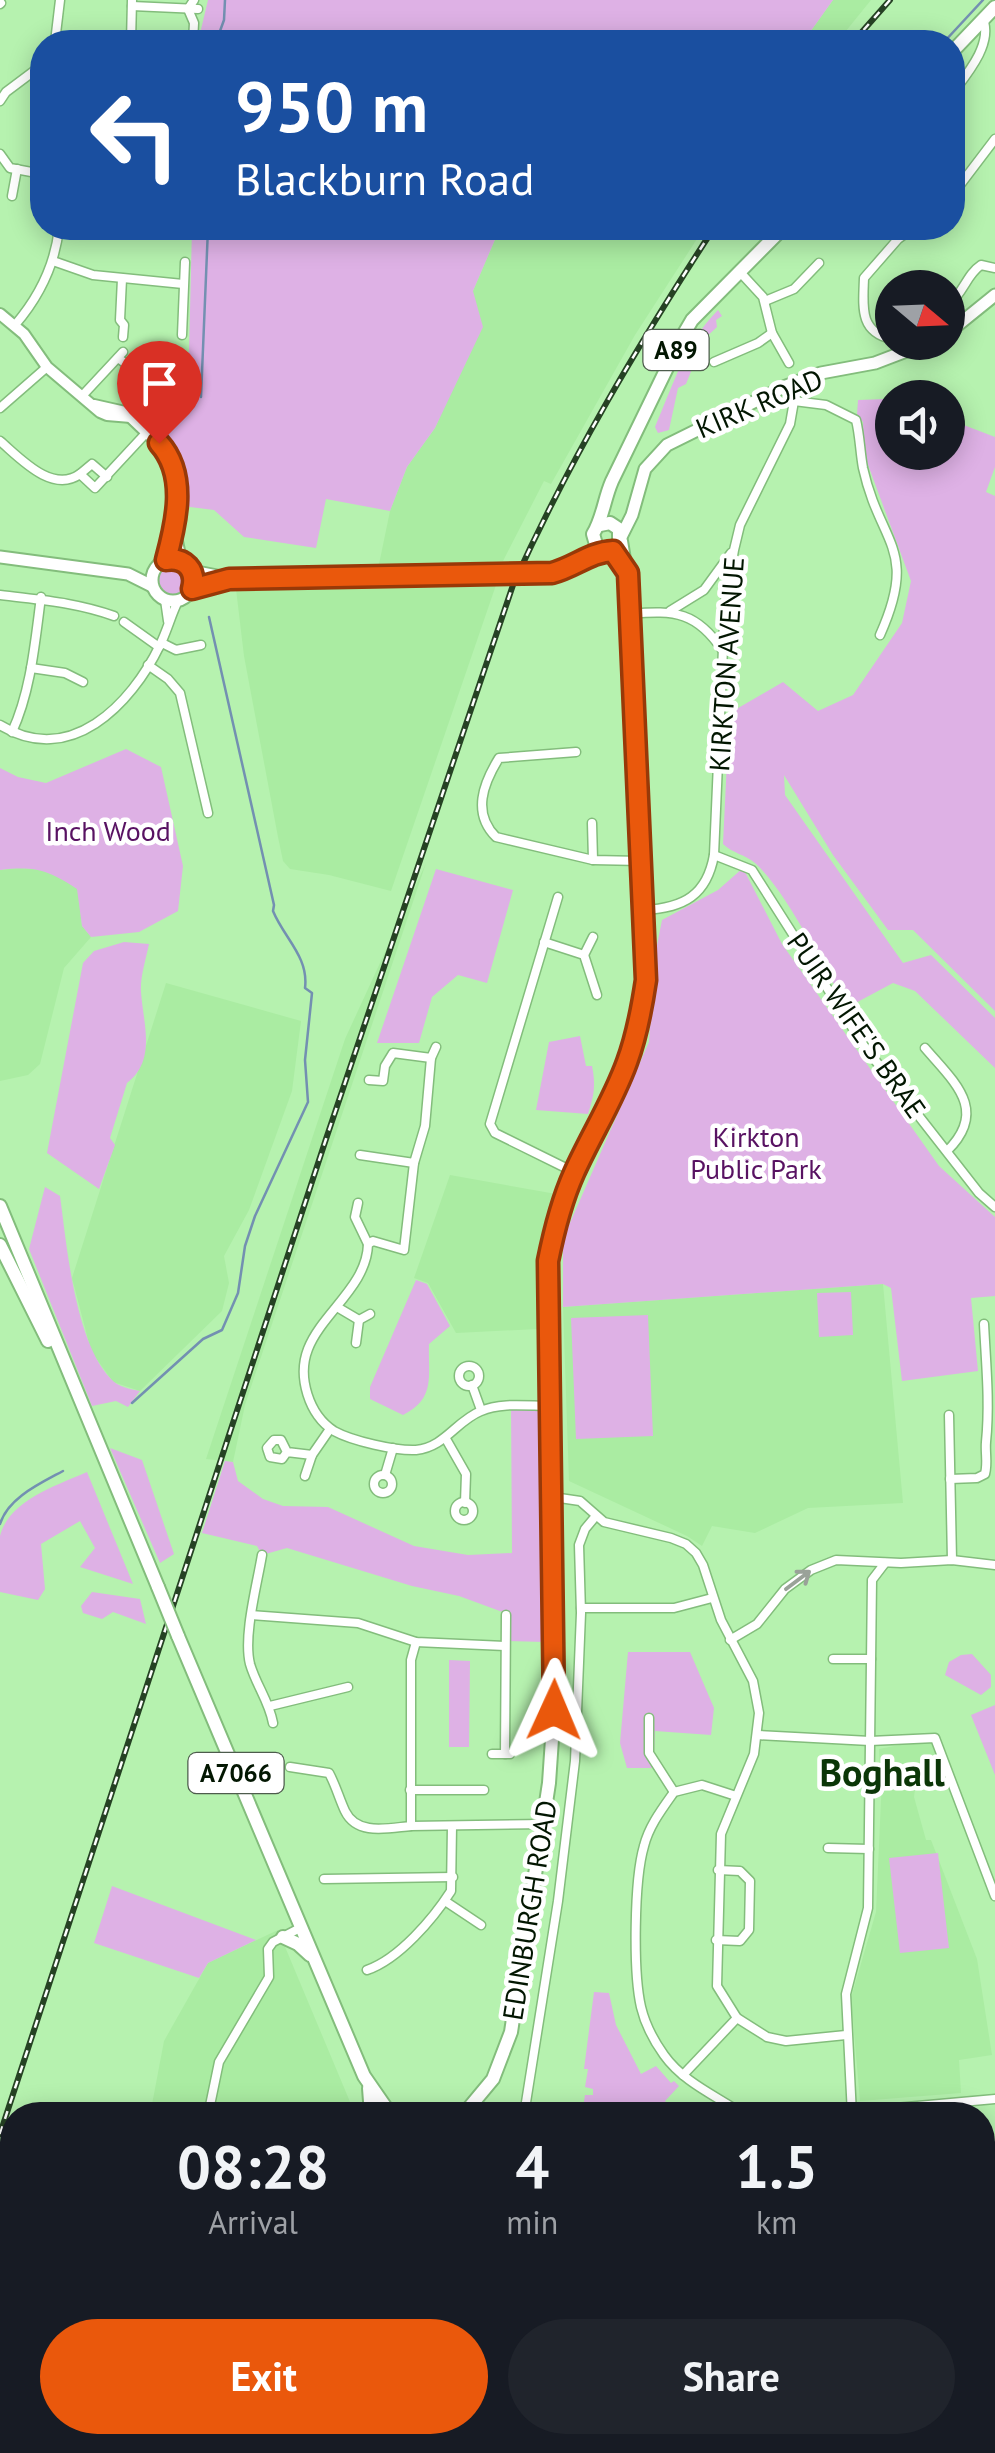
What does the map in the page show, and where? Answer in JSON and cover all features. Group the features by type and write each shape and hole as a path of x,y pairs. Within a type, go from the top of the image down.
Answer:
{"main road":[{"path":"965,39 995,7"},
{"name":"A89","path":"609,536 604,498 682,337 692,320 771,240"},
{"path":"965,319 995,296"},
{"name":"KIRK ROAD","path":"229,579 502,573 535,576 562,571 632,515 645,469 667,445 786,386 821,373 883,360"},
{"name":"EDINBURGH ROAD","path":"474,2102 493,2080 511,2032 545,1824 554,1710 548,1261 556,1220 574,1172 622,1076 646,980 628,573 609,536"},
{"path":"0,557 128,574 172,600 192,589 229,579"},
{"path":"128,574 182,560 192,571 229,579"},
{"path":"152,586 160,564"},
{"path":"192,571 192,589"},
{"name":"A7066","path":"0,1206 294,1910 369,2085 381,2102"},
{"name":"A7066","path":"0,1246 71,1382"},
{"path":"284,1936 316,1960"},
{"name":"A7066","path":"369,2085 370,2102"}],"street":[{"path":"56,30 60,0"},
{"path":"188,9 194,0"},
{"path":"131,30 132,3 198,10"},
{"path":"188,9 194,30"},
{"path":"965,74 986,42 988,30 984,19"},
{"path":"0,101 6,92 30,80"},
{"path":"965,178 995,139"},
{"path":"0,154 6,165 30,172"},
{"path":"12,196 17,169"},
{"path":"15,325 39,293 57,240"},
{"path":"875,333 865,323 864,278 897,240"},
{"path":"53,260 82,272 122,280 183,284"},
{"path":"182,335 185,262"},
{"path":"765,301 794,290 819,263"},
{"path":"965,287 971,272 981,265 995,268"},
{"path":"739,271 765,301 772,333 789,363"},
{"path":"122,280 123,337"},
{"path":"0,314 15,325 48,367 82,396 94,405 121,409 169,454 174,466 174,531 182,560"},
{"path":"714,362 772,333"},
{"path":"100,355 117,358 154,384 170,382"},
{"path":"82,396 117,358"},
{"path":"0,408 48,367"},
{"path":"786,386 794,400 826,404 856,420 864,469 896,555 899,580 895,602 880,634"},
{"name":"KIRKTON AVENUE","path":"643,910 662,909 702,889 710,876 725,602 734,550 740,525 790,424 794,400"},
{"path":"80,474 96,488 147,432"},
{"path":"0,441 40,474 69,480 92,464 107,477"},
{"path":"160,564 174,531"},
{"path":"670,611 704,590 734,550"},
{"path":"0,594 52,599 114,616"},
{"path":"12,732 31,668 41,599"},
{"path":"0,726 46,740 63,738 92,726 122,702 148,664 160,645 172,600"},
{"path":"631,614 670,611 699,622 723,651"},
{"path":"124,622 160,645 176,650 201,645"},
{"path":"148,664 180,694 208,813"},
{"path":"31,668 65,672 83,682"},
{"path":"576,752 499,758 487,778 480,808 485,826 496,836 593,860 641,861"},
{"path":"188,788 201,784"},
{"path":"592,823 593,860"},
{"name":"PUIR WIFE'S BRAE","path":"714,854 752,870 864,1046 979,1193 995,1206"},
{"path":"558,897 490,1124 496,1133 574,1172"},
{"path":"593,937 584,955 598,996"},
{"path":"544,942 584,955"},
{"path":"404,1250 414,1163 425,1126 431,1058 436,1047"},
{"path":"925,1048 964,1097 967,1118 960,1138 947,1151"},
{"path":"369,1080 383,1081 385,1066 393,1054 431,1058"},
{"path":"377,1158 378,1146"},
{"path":"360,1155 414,1163"},
{"path":"358,1203 355,1217 368,1244 361,1270 308,1348 303,1373 308,1398 330,1429 393,1448 419,1450 446,1439 481,1410 550,1406"},
{"path":"368,1244 418,1254"},
{"path":"337,1307 359,1320"},
{"path":"359,1320 370,1314"},
{"path":"356,1343 359,1320"},
{"path":"950,1478 990,1475 985,1444 990,1423 984,1324"},
{"path":"472,1385 481,1410"},
{"path":"949,1415 952,1560"},
{"path":"304,1476 330,1429"},
{"path":"446,1439 466,1474 465,1502"},
{"path":"384,1475 393,1448"},
{"path":"287,1452 312,1456"},
{"path":"553,1496 580,1500 595,1517 686,1544 704,1565 712,1598 753,1681 759,1713 750,1765 721,1834 717,1986 736,2018 767,2037 786,2040 846,2035"},
{"path":"526,2102 558,1902 575,1761 581,1608 579,1545 595,1517"},
{"path":"262,1555 252,1615 250,1664 270,1706 273,1723"},
{"path":"730,1640 756,1624 786,1589 811,1570 836,1560 952,1560 995,1565"},
{"path":"851,2102 846,1994 868,1908 872,1580 885,1563"},
{"path":"581,1608 674,1608 712,1598"},
{"path":"252,1615 358,1623 416,1642 505,1646"},
{"path":"492,1754 508,1754 506,1615"},
{"path":"411,1826 411,1660 416,1642"},
{"path":"833,1659 871,1659"},
{"path":"270,1706 348,1687"},
{"path":"649,1718 652,1761 674,1792"},
{"path":"758,1735 870,1741 930,1738 938,1742 994,1892"},
{"path":"290,1767 329,1774 346,1814 355,1824 368,1829 545,1824"},
{"path":"724,2102 683,2075 666,2058 649,2030 638,1980 640,1866 651,1826 674,1792 702,1785 736,1796"},
{"path":"410,1790 484,1790"},
{"path":"366,1970 378,1970 451,1891 452,1826"},
{"path":"828,1848 870,1849"},
{"path":"716,1940 740,1941 749,1930 750,1881 740,1871 718,1870"},
{"path":"324,1880 337,1884 453,1877"},
{"path":"445,1901 480,1926"},
{"path":"284,1936 294,1910"},
{"path":"211,2102 219,2062 269,1977 268,1949 302,1926"},
{"path":"683,2075 736,2018"},
{"path":"959,2102 995,2099"}],"shaded area":[{"path":"833,0 871,0 847,30 812,30"},
{"path":"495,240 696,240 635,335 551,484 544,481 503,561 378,569 390,511 407,467 435,428 457,377 473,291"},
{"path":"496,585 391,891 290,869 283,861 278,837 244,656 236,589"},
{"path":"426,863 245,1405 233,1462 206,1459 345,1039"},
{"path":"0,870 48,870 78,889 82,926 91,937 64,968 40,1064 28,1075 0,1081"},
{"path":"166,983 301,1021 292,1091 249,1210 224,1256 229,1283 222,1311 140,1391 113,1382 91,1351 72,1278"},
{"path":"450,1175 556,1194 546,1230 538,1329 456,1333 428,1283 414,1278"},
{"path":"883,1284 903,1503 808,1508 755,1533 712,1526 702,1546 569,1481 563,1307"},
{"path":"932,1742 940,1768 924,1775 880,1774 879,1749"},
{"path":"882,1778 916,1781 914,1797 926,1840 931,1840 977,1959 992,2055 959,2060 961,2093 860,2101 851,1998 876,1912"},
{"path":"278,1930 350,2102 152,2102 164,2041 208,1963"}],"green space":[{"path":"208,0 833,0 812,30 201,30"},
{"path":"192,240 495,240 473,291 483,327 435,428 407,467 390,511 326,499 316,548 244,537 214,510 182,506 180,460 155,424 165,419 175,405 182,356 189,352"},
{"path":"718,310 722,316 716,320 717,327 704,339 686,384 678,388 669,430 658,433 655,427 681,365"},
{"path":"875,399 875,470 965,470 965,426 995,437 995,467 986,492 995,496 995,1011 913,930 888,930 833,855 784,775 785,795 903,963 931,955 995,1018 995,1068 915,991 893,983 848,1007 767,876 751,860 723,844 729,719 733,711 783,682 818,711 853,695 902,623 911,581 864,454 858,400"},
{"path":"169,564 190,571 182,593 169,595 159,591 156,575"},
{"name":"Inch Wood","path":"126,749 161,767 183,866 178,911 139,932 91,937 82,926 77,889 41,871 0,870 0,768 46,783"},
{"name":"Kirkton Public Park","path":"743,868 782,944 939,1166 995,1217 995,1296 971,1298 978,1371 902,1381 891,1288 883,1284 563,1307 563,1239 649,1042 655,955 662,920 718,890"},
{"path":"436,869 513,890 487,983 458,975 432,997 419,1043 377,1043"},
{"path":"124,942 149,944 141,986 145,1052 136,1074 127,1083 110,1138 115,1145 99,1189 47,1153 83,963 94,951"},
{"path":"580,1036 586,1066 592,1066 594,1079 588,1114 536,1110 549,1042"},
{"path":"45,1187 60,1196 75,1293 89,1342 114,1382 140,1391 128,1407 116,1401 92,1406 29,1249"},
{"path":"416,1280 427,1284 450,1326 429,1344 428,1386 421,1401 403,1415 370,1399 370,1387"},
{"path":"851,1292 853,1335 819,1337 817,1293"},
{"path":"648,1315 653,1436 576,1439 571,1318"},
{"path":"511,1406 550,1406 545,1642 508,1641 508,1614 459,1596 412,1586 287,1548 262,1555 257,1546 202,1533 225,1461 233,1462 238,1481 263,1499 283,1506 328,1507 414,1546 468,1555 512,1553"},
{"path":"110,1448 142,1460 174,1554 160,1563"},
{"path":"87,1472 133,1584 80,1567 95,1548 80,1521 41,1544 45,1589 38,1600 0,1592 0,1536 5,1523 36,1495"},
{"path":"92,1592 140,1599 146,1624 113,1612 102,1619 83,1613 81,1606"},
{"path":"628,1652 690,1652 714,1708 711,1735 655,1731 654,1754 663,1768 627,1768 620,1743"},
{"path":"972,1654 991,1675 991,1687 981,1695 945,1675 949,1662"},
{"path":"449,1660 470,1661 469,1747 449,1747"},
{"path":"995,1705 995,1775 971,1715"},
{"path":"938,1853 949,1948 900,1953 889,1858"},
{"path":"112,1886 256,1940 208,1963 199,1978 94,1943"},
{"path":"594,1992 609,1993 616,2025 641,2074 656,2066 679,2086 666,2102 584,2102 585,2095 593,2095 593,2089 585,2087 588,2069 584,2069"}],"waterway":[{"path":"220,30 225,0"},
{"path":"955,30 983,0"},
{"path":"201,397 208,240"},
{"path":"132,1403 203,1339 222,1330 238,1293 245,1246 255,1216 308,1102 305,1060 312,993 305,988 300,957 273,911 209,617"},
{"path":"0,1524 17,1499 63,1471"}],"railway":[{"path":"864,30 890,0"},
{"path":"10,2102 326,1139 513,585 607,402 706,240"}],"district":[{"name":"Boghall","path":"882,1771"}],"route":[{"path":"159,443 173,462 176,485 174,531 166,560 182,560 188,565 194,577 192,589 229,579 552,573 600,550 613,551 628,573 646,980 628,1060 574,1172 556,1220 548,1261 556,1612 554,1710"}]}
